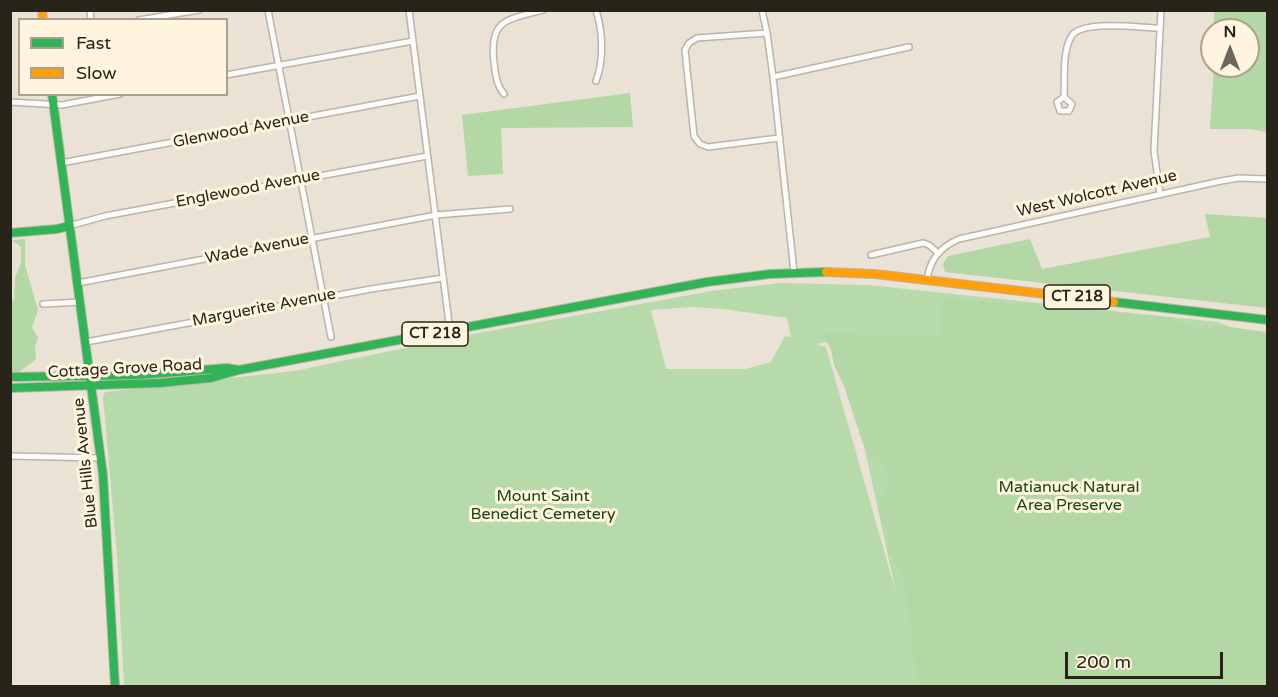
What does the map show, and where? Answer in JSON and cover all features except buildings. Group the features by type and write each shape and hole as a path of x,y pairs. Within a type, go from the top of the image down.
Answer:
{"main road":[{"name":"Blue Hills Avenue","path":"52,96 101,458 106,509 115,687"},
{"path":"10,233 69,226"},
{"name":"CT 218","path":"794,272 843,272 927,280 1268,320"},
{"name":"Cottage Grove Road","path":"10,388 180,382 212,378 229,375 239,370 744,276 794,272"},
{"name":"Cottage Grove Road","path":"10,377 138,375 227,368 239,370"}],"street":[{"path":"151,18 199,10"},
{"path":"268,10 331,337"},
{"path":"409,10 450,331"},
{"path":"504,94 496,84 493,36 511,19 543,10"},
{"path":"596,81 601,67 597,10"},
{"path":"762,10 773,77 794,272"},
{"path":"1160,194 1154,151 1161,10"},
{"path":"1064,97 1068,46 1071,36 1077,30 1090,26 1160,28"},
{"path":"767,33 698,38 689,43 685,50 694,136 700,144 708,147 779,138"},
{"path":"228,75 413,41"},
{"path":"773,77 909,47"},
{"path":"10,102 53,105 108,96"},
{"name":"Glenwood Avenue","path":"61,163 420,96"},
{"name":"Englewood Avenue","path":"69,226 105,216 428,156"},
{"name":"West Wolcott Avenue","path":"938,253 951,243 968,236 1237,178 1268,179"},
{"name":"Wade Avenue","path":"78,283 435,215 510,209"},
{"path":"871,255 923,243 929,245 938,253 928,268 927,280"},
{"name":"Marguerite Avenue","path":"86,342 323,297 443,278"},
{"path":"43,304 80,302"},
{"path":"10,456 101,458"}],"green space":[{"path":"1214,11 1267,11 1267,132 1249,129 1210,129 1213,78 1260,78 1260,18 1214,18"},
{"path":"630,93 633,127 501,128 503,174 468,176 462,115"},
{"path":"1205,214 1267,218 1267,308 945,272 943,264 948,256 1030,239 1042,269 1210,237"},
{"path":"25,239 25,265 38,310 32,327 38,338 35,346 36,359 18,373 11,374 11,301 14,300 15,278 21,263 21,247 12,240"},
{"name":"Mount Saint Benedict Cemetery","path":"781,283 869,285 1217,322 1267,340 1267,686 124,686 117,554 103,397 105,392 294,371 478,333 711,291","holes":["692,307 787,318 791,337 785,336 771,362 745,369 666,369 651,310","841,339 896,593 826,347 816,344"]},
{"name":"Matianuck Natural Area Preserve","path":"945,298 1156,316 1197,329 1229,327 1267,332 1267,686 921,686 917,676 904,581 888,546 887,531 880,516 881,500 889,480 888,472 883,462 868,453 862,441 824,332 845,332 864,336 936,336 942,331 941,304"}],"traffic: fast":[{"path":"52,96 103,475 115,686"},
{"path":"10,233 69,226"},
{"path":"10,388 160,383 211,378 239,370 707,282 770,274 826,272"},
{"path":"1114,302 1268,320"},
{"path":"10,377 138,375 227,368 239,370"}],"traffic: slow":[{"path":"42,10 43,18"},
{"path":"826,272 875,274 1114,302"}]}
